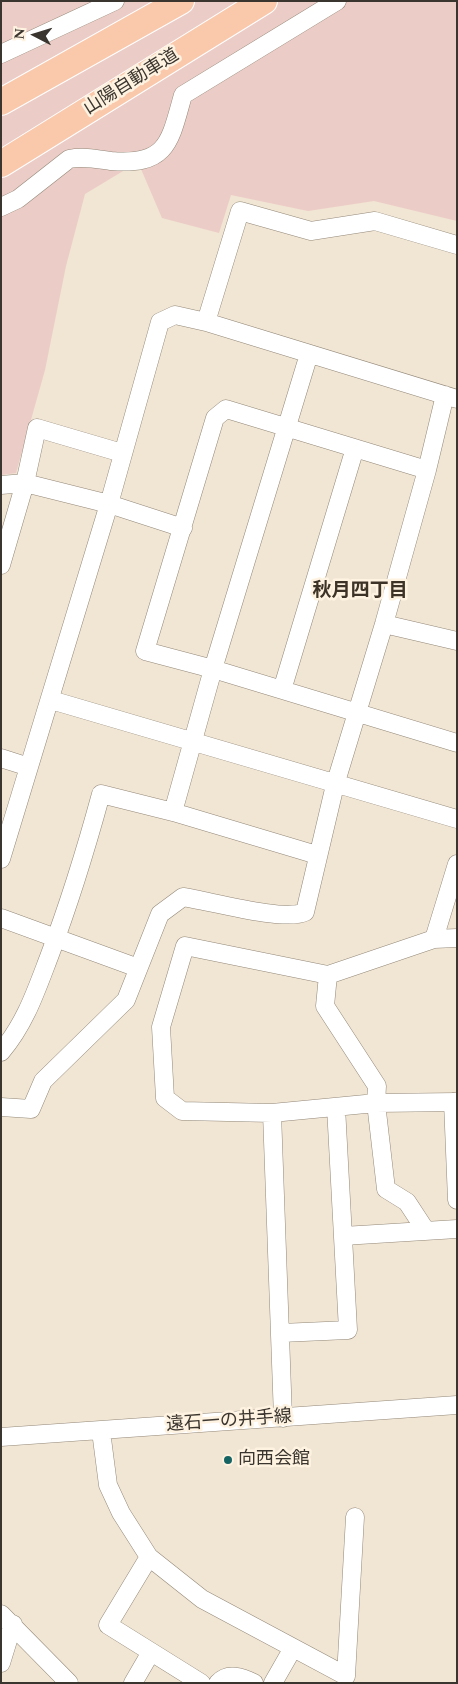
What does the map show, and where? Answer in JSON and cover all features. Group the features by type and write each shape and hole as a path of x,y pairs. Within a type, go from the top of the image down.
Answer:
{"highway":[{"path":"1,102 180,1"},
{"name":"山陽自動車道","path":"1,164 264,1"}],"street":[{"path":"1,54 115,1"},
{"path":"1,207 18,199 69,159 79,157 133,161 152,158 164,149 172,134 182,95 337,1"},
{"path":"206,322 240,210 310,230 375,221 457,245"},
{"path":"1,859 110,504 122,453 160,322 175,315 206,322 451,397 427,470 384,624 335,785 305,912 296,916 278,914 183,897 160,914 126,1000 43,1081 30,1109 1,1106"},
{"path":"174,812 213,669 309,354"},
{"path":"427,470 226,409 214,418 183,528 145,651 213,669 457,743"},
{"path":"1,565 26,483 37,428 122,453"},
{"path":"282,690 355,448"},
{"path":"1,485 26,483 110,504 183,528"},
{"path":"384,624 457,641"},
{"path":"51,700 193,744 457,819"},
{"path":"1,758 29,767"},
{"path":"1,1052 16,1034 30,1007 56,939 101,794 174,812 317,855"},
{"path":"434,939 457,864"},
{"path":"1,918 138,968"},
{"path":"457,938 434,939 328,975 185,946 162,1027 165,1098 182,1111 272,1113 376,1104 455,1102 457,1200"},
{"path":"328,975 325,1006 377,1086 376,1104 386,1189 407,1202 426,1231"},
{"path":"281,1333 348,1330 336,1107"},
{"path":"272,1113 283,1418"},
{"path":"343,1236 457,1229"},
{"name":"遠石一の井手線","path":"1,1437 457,1405"},
{"path":"101,1431 108,1485 121,1513 149,1558 202,1599 346,1676 355,1518"},
{"path":"149,1558 108,1625 201,1683"},
{"path":"1,1663 7,1619"},
{"path":"7,1619 69,1683"},
{"path":"273,1683 293,1648"},
{"path":"133,1683 152,1652"},
{"path":"218,1683 222,1678 242,1677 254,1683"}],"shaded area":[{"path":"1,1 457,1 457,221 374,201 308,211 231,195 219,233 162,218 138,162 85,194 66,266 45,370 16,473 1,475"}],"place":[{"name":"向西会館","path":"228,1460"}],"district":[{"name":"秋月四丁目","path":"360,592"}]}
